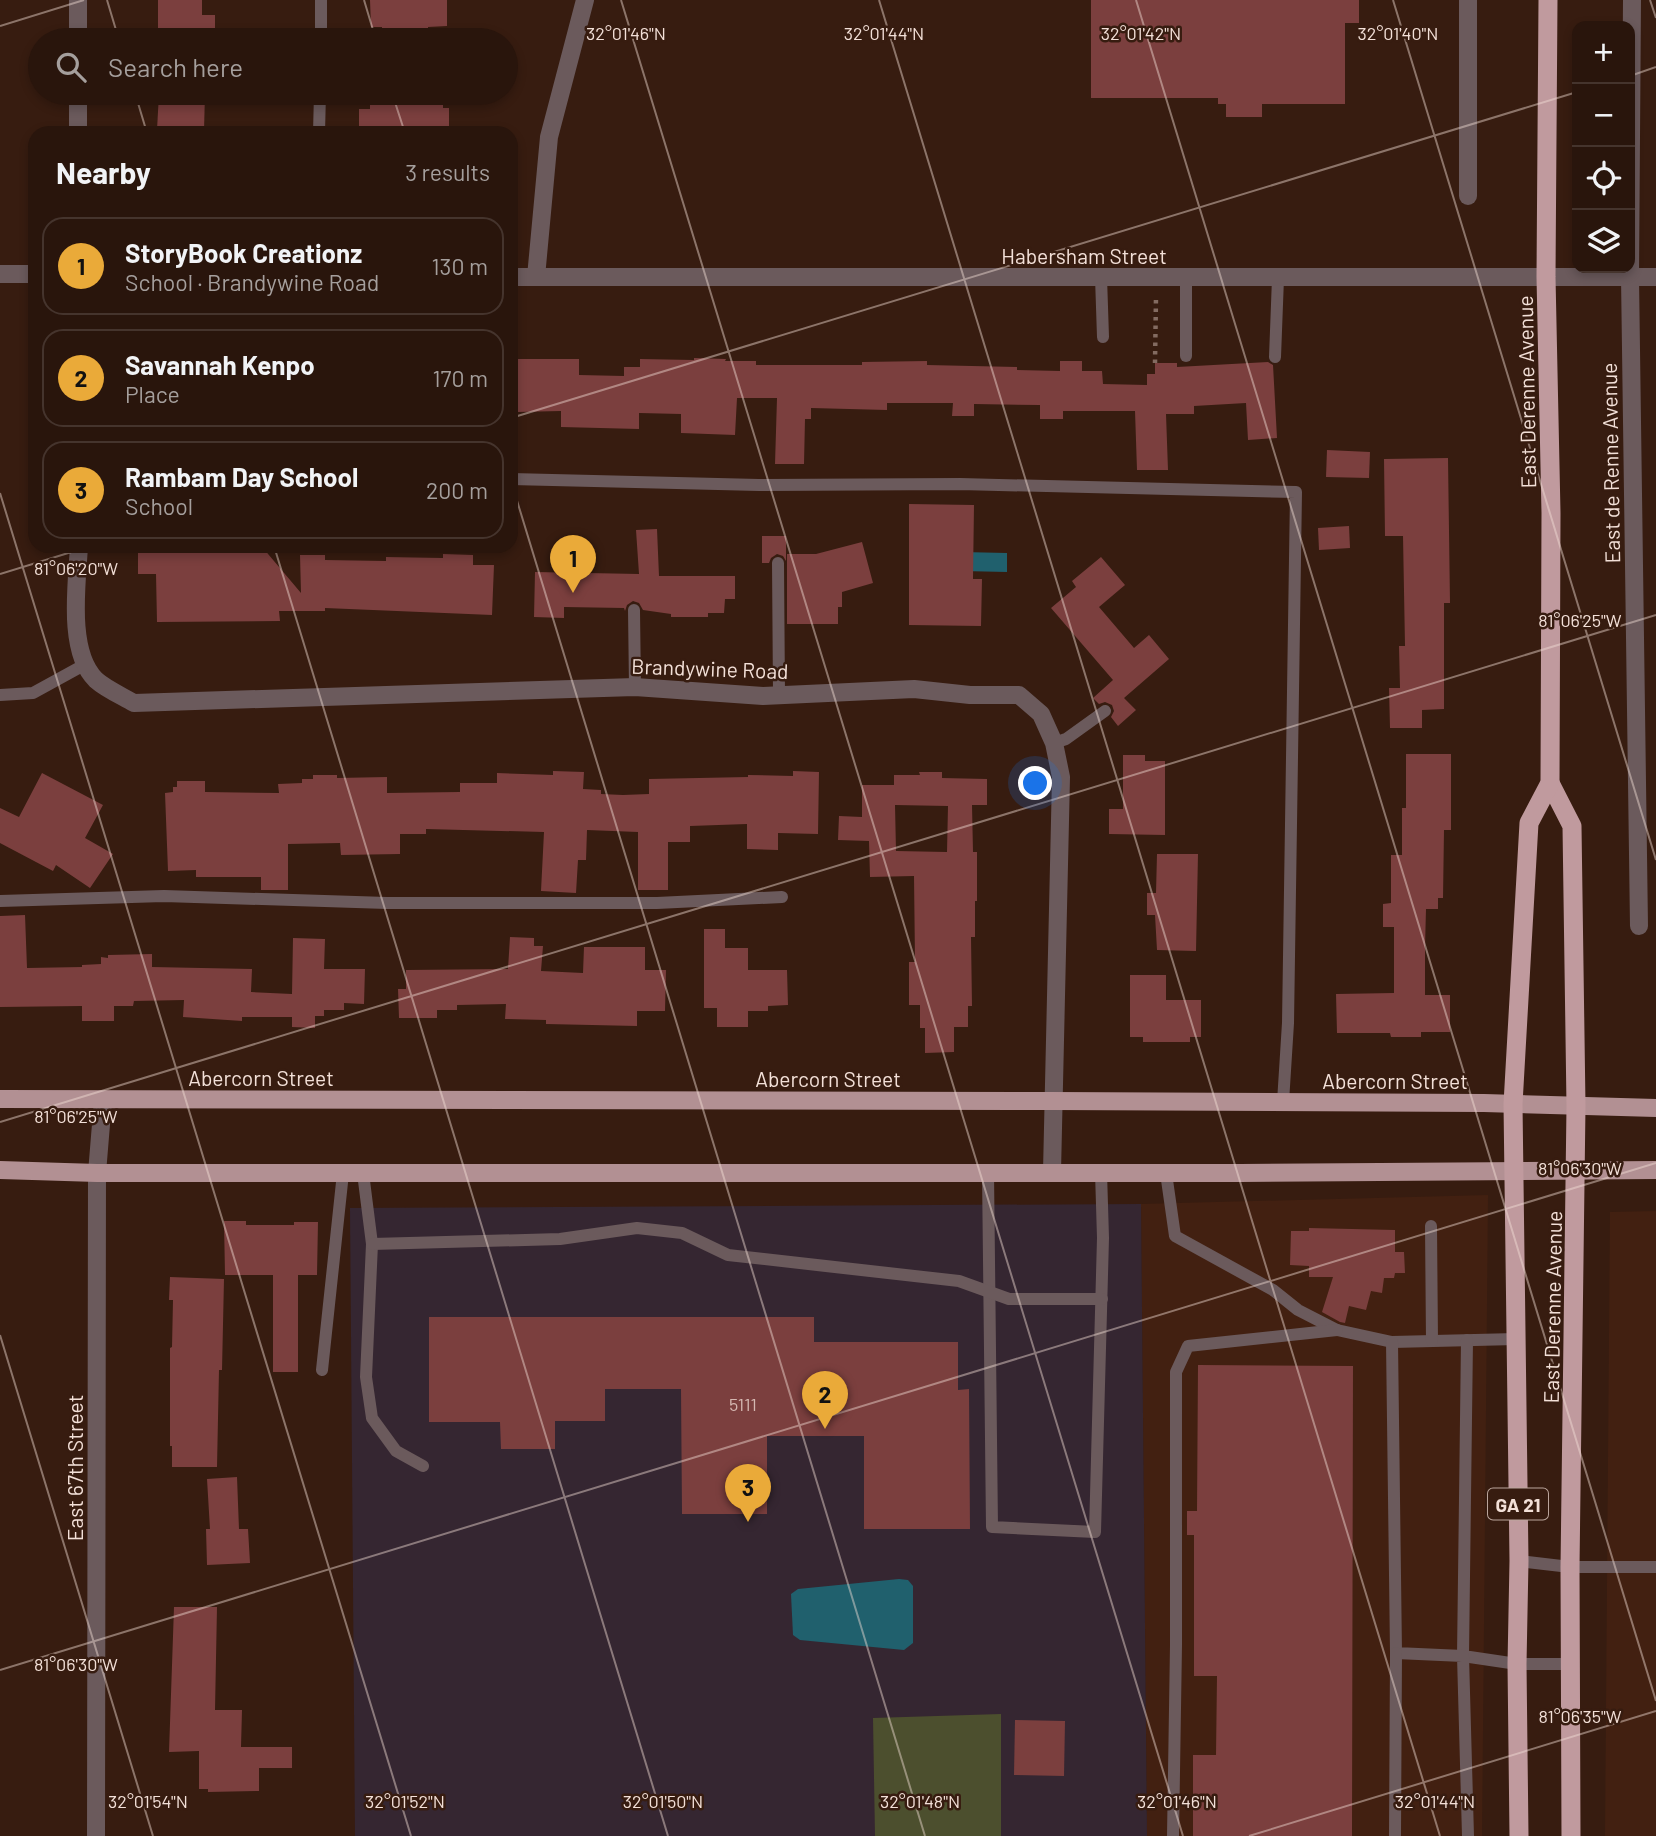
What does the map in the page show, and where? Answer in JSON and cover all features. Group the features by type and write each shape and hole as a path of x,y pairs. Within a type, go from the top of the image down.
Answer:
{"highway":[{"name":"East Derenne Avenue","path":"1519,1836 1519,1561 1513,1104 1529,822 1550,783 1551,513 1546,277 1548,0"},
{"name":"East Derenne Avenue","path":"1550,783 1573,826 1576,1106 1570,1567 1571,1836"}],"main road":[{"name":"Abercorn Street","path":"0,1099 1283,1102 1656,1108"},
{"path":"0,1170 97,1173 1656,1170"}],"street":[{"path":"78,0 78,28"},
{"path":"536,277 549,137 585,0"},
{"path":"1468,0 1468,196"},
{"name":"East de Renne Avenue","path":"1632,0 1630,277 1639,926"},
{"path":"78,105 78,126"},
{"path":"0,274 28,274"},
{"name":"Habersham Street","path":"518,277 1656,277"},
{"path":"79,553 75,618 85,664"},
{"name":"Brandywine Road","path":"85,664 97,680 134,703 635,687 779,695 915,689 970,695 1019,695 1041,713 1054,743 1061,777 1052,1172"},
{"name":"East 67th Street","path":"96,1836 97,1173 103,1100"}],"lane":[{"path":"321,0 321,28"},
{"path":"319,126 320,105"},
{"path":"1101,278 1103,337"},
{"path":"1186,278 1186,356"},
{"path":"1275,357 1278,278"},
{"path":"518,479 759,485 974,484 1296,492 1288,1023 1283,1102"},
{"path":"778,563 779,695"},
{"path":"634,610 635,687"},
{"path":"0,695 33,693 85,664"},
{"path":"1054,743 1066,739 1105,711"},
{"path":"0,901 164,896 387,903 657,903 782,897"},
{"path":"988,1172 992,1527 1095,1532 1102,1299 1101,1172"},
{"path":"322,1370 343,1173"},
{"path":"363,1173 372,1244 366,1377 372,1418 396,1451 423,1466"},
{"path":"1166,1173 1175,1236 1273,1290 1298,1310 1337,1330 1392,1342 1516,1339"},
{"path":"1431,1226 1432,1341"},
{"path":"372,1244 560,1239 637,1228 682,1233 728,1255 959,1281 1009,1299 1102,1299"},
{"path":"1172,1836 1176,1645 1176,1372 1188,1346 1337,1330"},
{"path":"1467,1340 1463,1656 1468,1836"},
{"path":"1392,1342 1396,1653 1395,1836"},
{"path":"1519,1561 1570,1567 1656,1567"},
{"path":"1396,1653 1463,1656 1517,1664 1571,1664"}],"path":[{"path":"1155,363 1156,278"}],"shaded area":[{"path":"1488,1195 1482,1836 1147,1836 1141,1204"},
{"path":"1141,1204 1147,1836 355,1836 350,1208"},
{"path":"1656,1211 1656,1836 1605,1836 1610,1212"}],"green space":[{"path":"1001,1714 1001,1836 875,1836 873,1718"}],"water":[{"path":"962,552 1007,553 1007,572 962,571"},
{"path":"908,1580 913,1586 913,1643 904,1650 800,1640 793,1635 791,1594 798,1589"}],"building":[{"path":"158,0 202,0 202,15 215,15 215,28 158,28"},
{"path":"370,0 447,0 447,26 371,27"},
{"path":"1091,0 1359,0 1359,23 1345,23 1345,104 1262,104 1262,117 1226,117 1226,104 1218,104 1218,98 1091,98"},
{"path":"158,105 205,105 204,126 157,126"},
{"path":"370,105 443,105 443,108 449,108 449,126 359,126 359,109 370,109"},
{"path":"518,359 579,359 579,375 624,376 624,367 640,367 640,359 756,361 756,365 862,365 862,362 927,361 927,365 1060,371 1060,361 1082,361 1082,371 1102,371 1103,384 1147,385 1147,374 1155,374 1155,363 1177,363 1177,367 1268,362 1273,365 1277,438 1248,440 1246,403 1194,406 1194,414 1166,414 1168,470 1137,470 1135,411 1063,411 1063,419 1040,419 1040,405 974,404 974,416 952,416 953,403 887,403 887,410 811,408 811,419 805,419 804,464 775,464 777,398 737,398 735,435 681,433 681,414 639,413 639,429 561,427 561,411 518,412"},
{"path":"1327,450 1370,452 1369,478 1326,477"},
{"path":"1448,458 1450,603 1444,603 1444,709 1422,710 1422,728 1390,728 1389,688 1400,688 1399,646 1405,646 1403,536 1385,536 1384,459"},
{"path":"909,504 974,505 973,579 982,579 981,626 909,625"},
{"path":"1349,526 1350,548 1319,550 1318,528"},
{"path":"657,529 659,576 735,576 735,599 725,599 724,613 708,613 708,617 671,617 671,614 643,610 639,603 633,601 627,605 625,611 624,608 564,607 564,618 534,617 535,572 639,574 636,530"},
{"path":"762,536 786,536 786,561 783,556 777,554 769,563 762,563"},
{"path":"862,542 873,583 842,592 842,607 838,607 838,624 787,624 787,554 816,554"},
{"path":"138,553 267,553 301,593 300,555 325,555 325,560 386,561 386,557 443,558 443,554 473,555 473,565 494,565 492,615 325,608 325,611 279,611 280,621 157,622 156,574 138,574"},
{"path":"1101,557 1125,585 1099,607 1134,648 1149,635 1169,659 1124,698 1136,710 1118,726 1111,717 1114,711 1112,705 1105,702 1099,704 1093,698 1113,680 1051,608 1076,587 1072,581"},
{"path":"1406,754 1451,754 1451,830 1444,830 1443,898 1438,898 1438,909 1426,909 1425,947 1425,995 1450,995 1450,1032 1421,1032 1421,1037 1391,1037 1390,1033 1337,1033 1336,994 1394,993 1394,927 1383,927 1383,904 1391,903 1391,855 1402,855 1402,808 1406,808"},
{"path":"1123,755 1145,755 1145,761 1165,761 1165,835 1109,834 1109,809 1123,809"},
{"path":"553,771 584,772 583,789 601,790 601,794 623,795 649,794 649,779 793,776 793,771 819,772 818,834 778,833 778,850 747,849 747,824 690,826 690,842 668,842 668,890 638,890 638,832 587,830 586,860 578,860 576,893 541,891 544,832 426,829 426,834 400,834 400,854 341,855 340,843 288,844 288,890 261,890 261,877 196,877 196,870 168,871 165,793 173,792 177,781 205,781 205,792 279,793 278,784 302,783 302,779 313,779 313,775 337,775 337,778 387,777 387,793 460,792 460,783 497,783 497,773 553,775"},
{"path":"919,772 942,772 942,778 987,779 987,805 972,805 973,852 977,852 977,901 975,937 971,937 972,1006 968,1006 968,1027 954,1027 954,1052 925,1053 925,1028 920,1028 920,1005 909,1005 909,962 915,962 914,876 870,877 869,841 838,840 839,816 862,817 862,785 894,785 894,775 920,775","holes":["895,805 948,806 947,852 896,851"]},
{"path":"42,773 103,805 85,838 113,854 90,888 56,865 53,871 0,843 0,808 19,817"},
{"path":"1157,854 1198,854 1196,951 1157,950 1155,915 1147,915 1147,893 1156,893"},
{"path":"25,915 27,968 82,967 101,964 101,957 108,958 108,955 152,954 152,967 252,969 251,992 292,994 293,938 325,939 324,969 365,969 364,1004 344,1003 344,1010 324,1010 324,1016 315,1016 315,1028 292,1027 292,1017 242,1017 242,1021 183,1017 184,1000 134,1001 133,1006 114,1006 114,1021 82,1021 82,1006 0,1007 0,916"},
{"path":"704,929 725,929 725,948 748,948 748,970 787,970 788,1005 768,1006 768,1011 748,1011 748,1027 717,1027 717,1008 704,1008"},
{"path":"510,937 534,938 534,946 543,946 541,971 583,973 584,947 645,947 645,970 666,970 665,1011 637,1011 637,1026 546,1024 546,1020 505,1019 506,1004 457,1005 457,1010 437,1010 437,1018 399,1018 398,989 406,989 406,970 508,969"},
{"path":"1130,975 1166,975 1166,1000 1201,1000 1201,1037 1190,1037 1190,1042 1143,1042 1143,1037 1130,1037"},
{"path":"224,1221 246,1221 246,1225 318,1222 317,1275 298,1275 298,1372 273,1372 273,1275 225,1275"},
{"path":"1309,1228 1395,1230 1395,1252 1404,1252 1405,1273 1395,1273 1394,1278 1384,1278 1382,1293 1371,1291 1366,1310 1349,1306 1345,1323 1340,1322 1322,1312 1333,1277 1309,1277 1309,1266 1290,1265 1291,1231 1309,1231"},
{"path":"170,1277 224,1279 217,1467 172,1467 170,1348 173,1300 169,1300"},
{"path":"429,1317 814,1317 814,1342 958,1342 958,1390 969,1389 970,1529 864,1529 864,1436 767,1436 767,1514 682,1514 681,1389 605,1389 605,1421 555,1421 555,1449 501,1449 500,1422 429,1422"},
{"path":"1198,1365 1353,1366 1352,1836 1193,1836 1193,1755 1216,1755 1217,1676 1194,1676 1194,1535 1187,1535 1187,1511 1197,1511"},
{"path":"237,1477 239,1529 248,1529 250,1563 207,1565 206,1529 210,1529 207,1479"},
{"path":"174,1607 217,1607 215,1710 242,1710 241,1747 292,1747 292,1768 259,1768 259,1791 208,1792 208,1789 199,1789 199,1751 169,1752"},
{"path":"1015,1720 1065,1721 1064,1776 1014,1775"}],"place":[{"name":"StoryBook Creationz","path":"573,593"},
{"name":"Savannah Kenpo","path":"825,1429"},
{"name":"Rambam Day School","path":"748,1522"}]}
